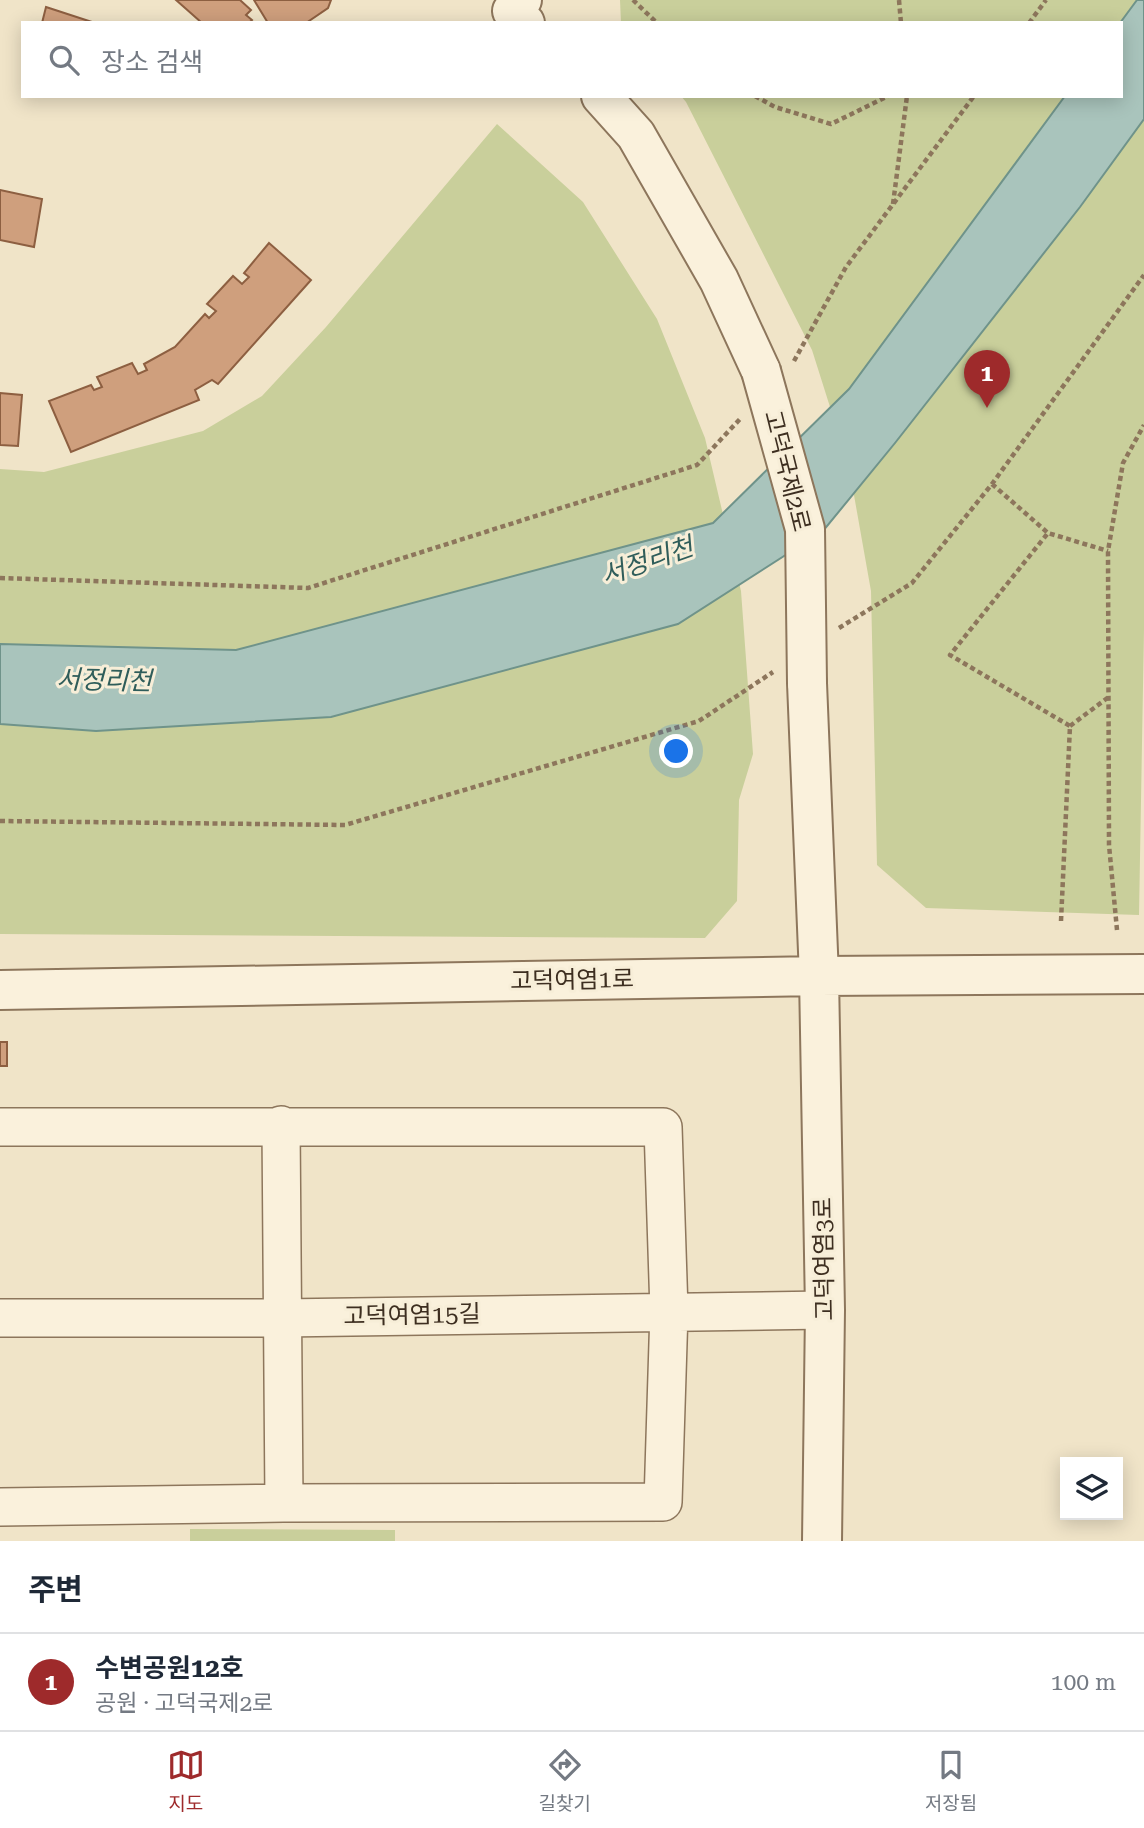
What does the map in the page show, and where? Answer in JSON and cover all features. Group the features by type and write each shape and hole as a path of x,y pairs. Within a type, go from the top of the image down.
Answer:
{"street":[{"name":"고덕국제2로","path":"603,98 636,135 774,370 805,528 793,676 819,976"},
{"name":"고덕여염1로","path":"0,990 819,976 1144,974"},
{"name":"고덕여염3로","path":"819,976 825,1310 822,1541"},
{"path":"281,1125 284,1503"},
{"path":"0,1127 663,1126 669,1311 663,1502 0,1507"},
{"name":"고덕여염15길","path":"0,1318 282,1318 825,1310"}],"path":[{"path":"633,0 655,21"},
{"path":"899,0 901,21"},
{"path":"1030,21 1046,0"},
{"path":"759,98 775,107 831,124 884,98"},
{"path":"893,205 907,98"},
{"path":"774,370 797,358 846,267 973,98"},
{"path":"836,630 912,583 992,484 1144,275"},
{"path":"0,578 308,588 697,465 743,416"},
{"path":"1117,930 1109,845 1108,551 1124,463 1144,425"},
{"path":"992,484 1048,533 1108,551"},
{"path":"1048,533 950,655 1070,726"},
{"path":"0,821 345,825 699,721 793,676"},
{"path":"1070,726 1110,696"},
{"path":"1061,921 1070,726"}],"green space":[{"path":"620,0 1144,0 1144,629 1139,915 926,908 877,865 871,591 849,467 812,350 683,98 1123,98 1123,21 621,21"},
{"path":"497,124 583,202 657,319 705,438 741,591 753,754 739,800 737,901 705,938 0,934 0,469 44,472 203,431 262,396 326,327"},
{"path":"190,1529 395,1530 395,1541 190,1541"}],"water":[{"name":"서정리천","path":"1137,0 1144,0 1144,119 1080,207 823,531 678,624 331,717 96,731 0,724 0,644 236,650 713,523 849,389 1064,98 1123,98 1121,21"}],"building":[{"path":"176,0 240,0 251,10 246,15 251,21 200,21"},
{"path":"254,0 331,0 328,8 309,21 267,21"},
{"path":"46,7 89,21 42,21"},
{"path":"0,190 42,199 34,247 0,240"},
{"path":"269,243 311,280 218,384 212,380 195,390 199,400 71,452 49,401 91,385 94,390 102,387 97,377 132,363 138,374 147,370 144,364 175,347 205,314 209,318 216,311 207,304 233,276 242,284 249,277 244,273"},
{"path":"0,393 22,395 18,446 0,445"},
{"path":"0,1042 7,1042 7,1066 0,1066"}],"place":[{"name":"수변공원12호","path":"987,408"}]}
